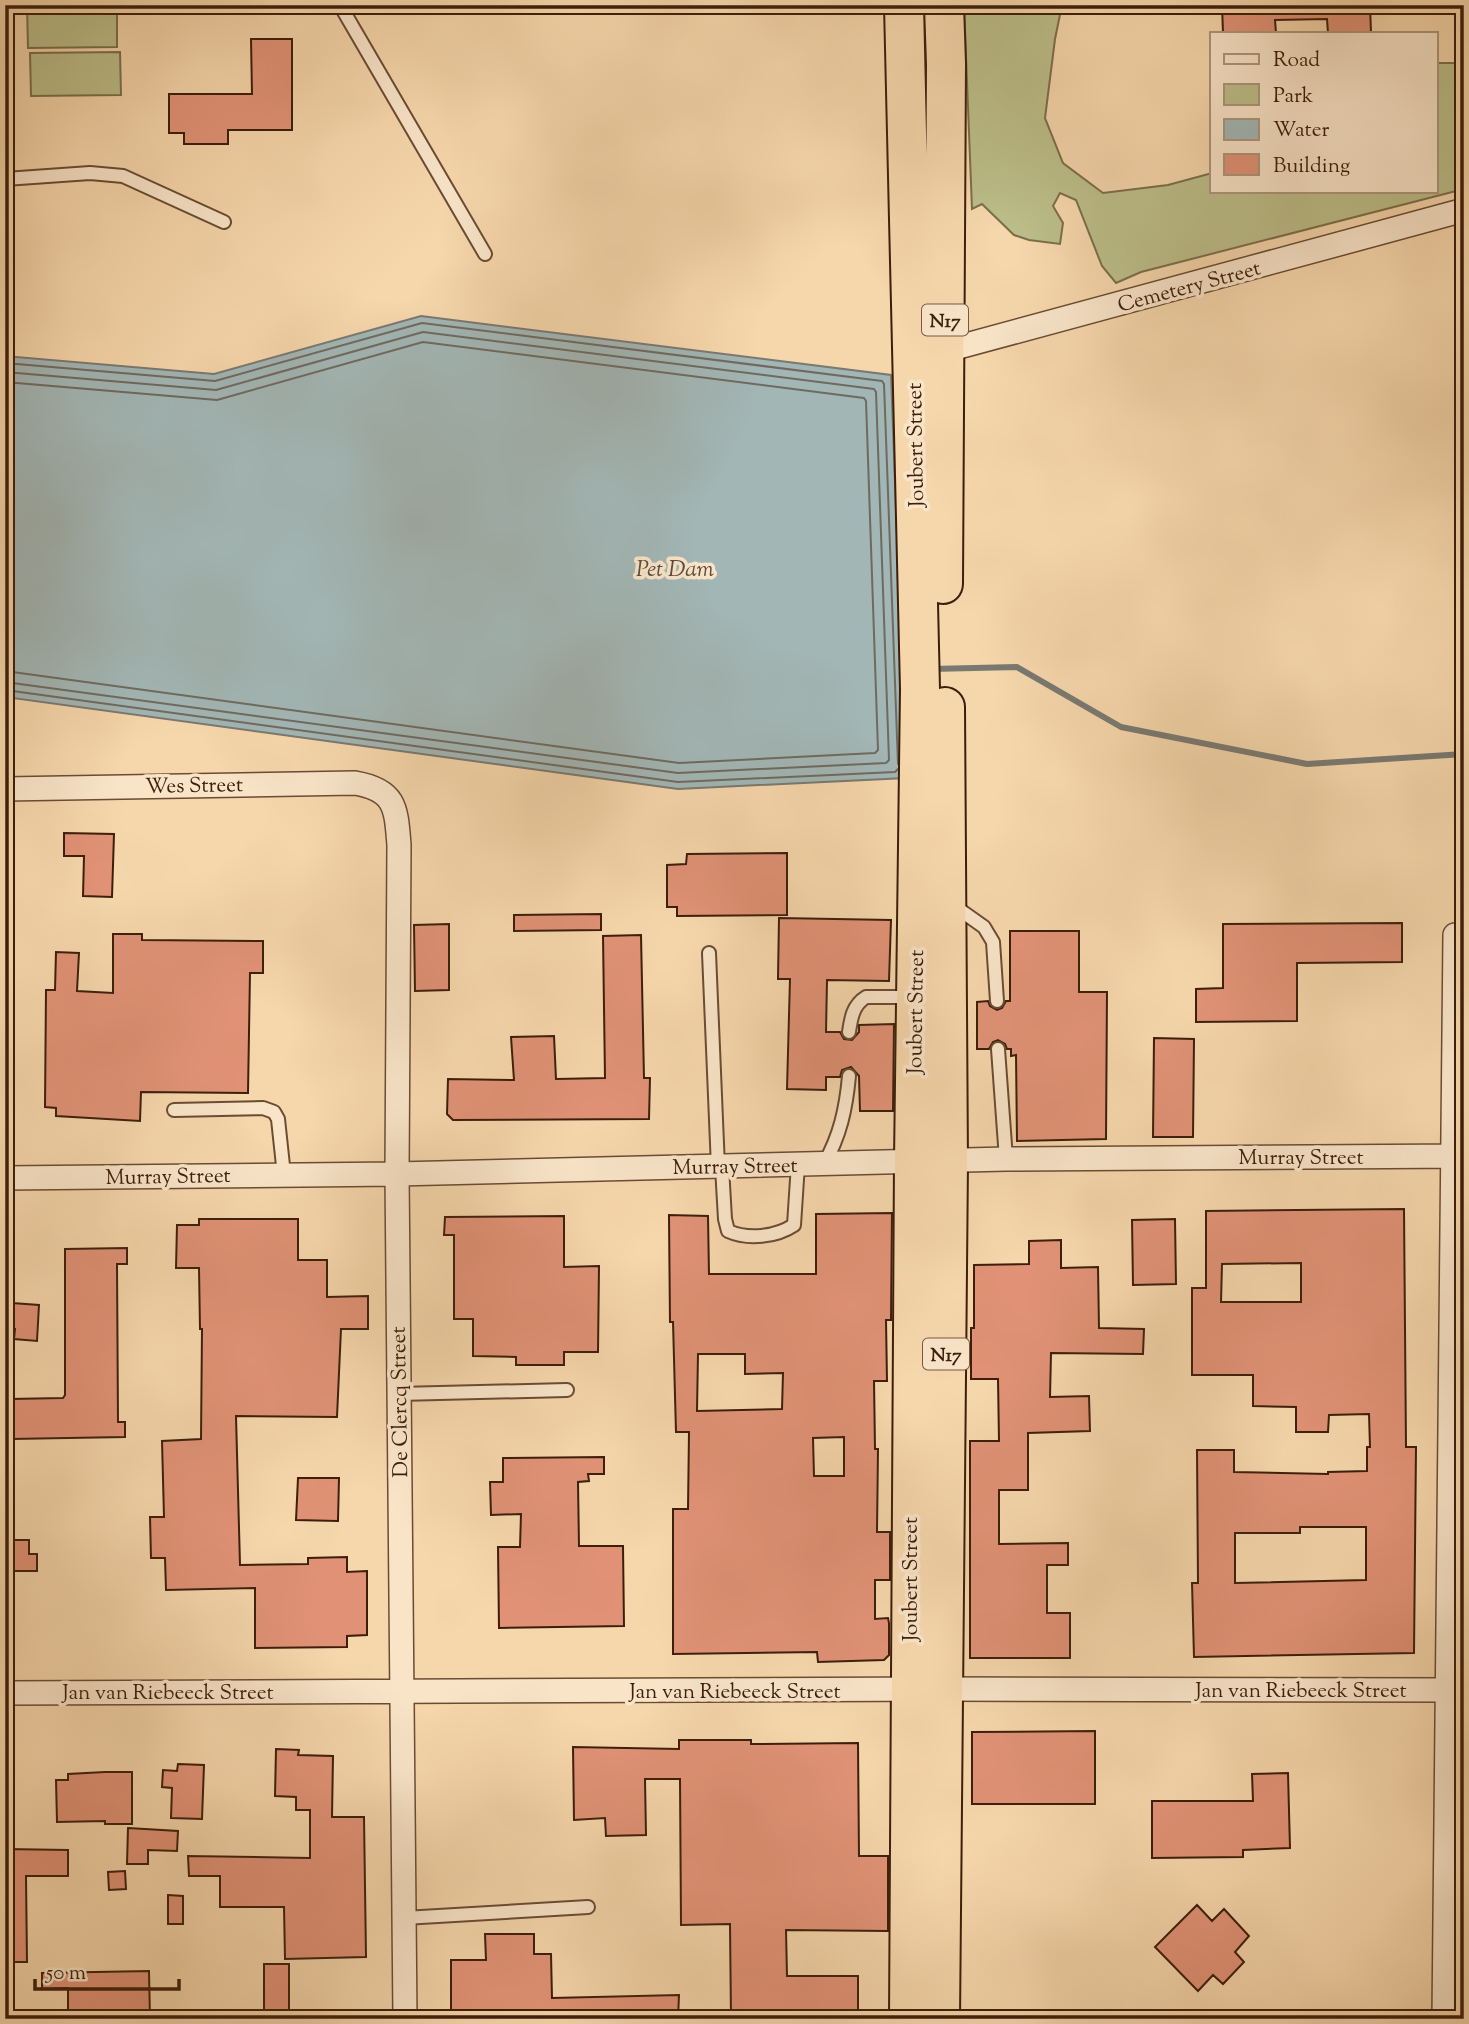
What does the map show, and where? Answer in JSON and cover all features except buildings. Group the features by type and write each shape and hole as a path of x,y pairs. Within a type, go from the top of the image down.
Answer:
{"highway":[{"name":"Joubert Street","path":"904,5 929,355"},
{"name":"Joubert Street","path":"940,2019 927,1690 931,1162 946,901 930,633 929,355 946,64 944,5"},
{"name":"Joubert Street","path":"931,1162 915,997 932,689"},
{"name":"Joubert Street","path":"909,2019 927,1690"}],"street":[{"name":"Cemetery Street","path":"929,355 1464,210"},
{"name":"Wes Street","path":"5,789 355,783 382,791"},
{"name":"De Clercq Street","path":"382,791 395,809 399,845 397,1174 405,2019"},
{"path":"1444,2019 1455,1691 1458,1156 1455,935"},
{"name":"Murray Street","path":"5,1178 397,1174 1006,1159 1458,1156"},
{"name":"Jan van Riebeeck Street","path":"5,1693 1455,1691"}],"lane":[{"path":"340,5 485,254"},
{"path":"5,179 90,173 123,176 224,222"},
{"path":"946,901 984,927 993,942 997,1001"},
{"path":"709,953 720,1167 728,1231 737,1235 759,1235 783,1232 794,1225 797,1164"},
{"path":"849,1032 851,1014 860,1001 866,998 915,997"},
{"path":"998,1049 1006,1159"},
{"path":"824,1164 836,1142 847,1105 849,1076"},
{"path":"174,1110 263,1108 274,1112 278,1119 284,1175"},
{"path":"399,1394 567,1390"},
{"path":"404,1918 589,1907"}],"green space":[{"path":"27,5 117,5 117,47 28,48"},
{"path":"964,5 1062,5 1045,118 1063,163 1103,193 1168,185 1210,174 1210,192 1438,192 1438,63 1464,63 1464,189 1141,272 1116,283 1102,266 1076,200 1060,193 1053,206 1063,223 1060,244 1014,235 982,204 972,209"},
{"path":"120,52 121,95 31,96 30,53"}],"water":[{"name":"Pet Dam","path":"421,316 891,375 906,778 678,789 5,697 5,356 214,374"}],"waterway":[{"path":"931,669 1017,667 1121,727 1307,764 1464,754"}]}
